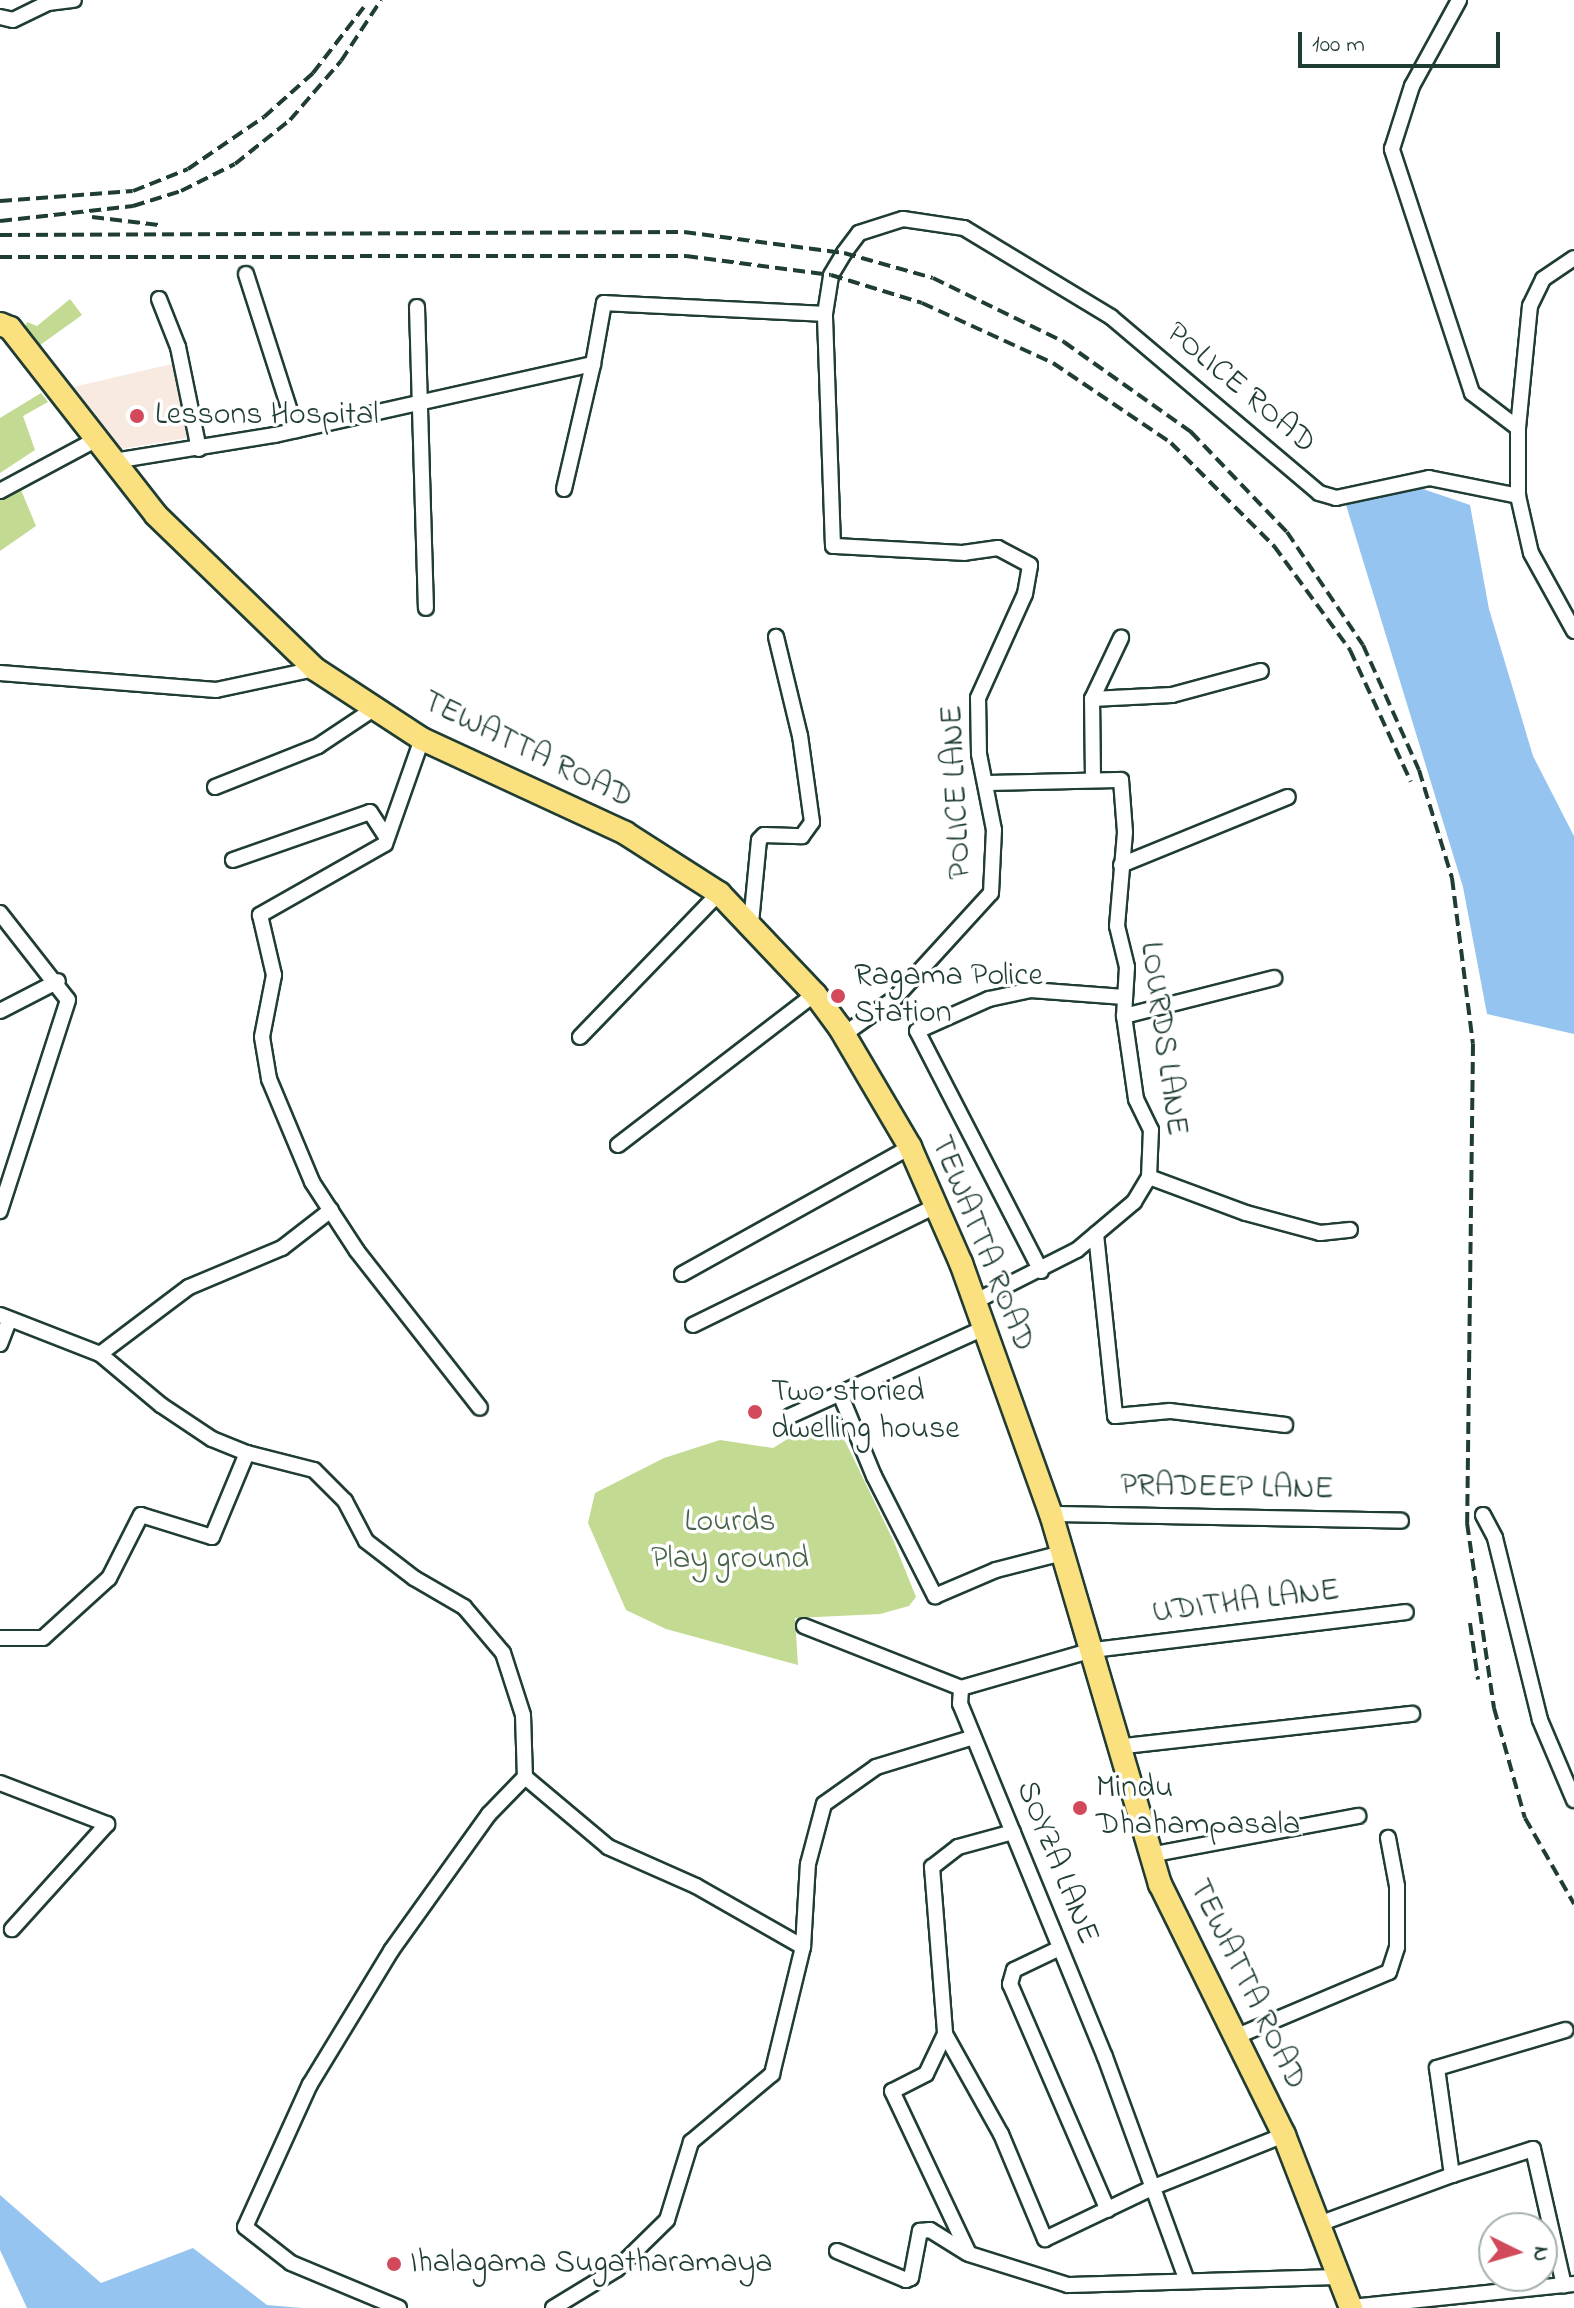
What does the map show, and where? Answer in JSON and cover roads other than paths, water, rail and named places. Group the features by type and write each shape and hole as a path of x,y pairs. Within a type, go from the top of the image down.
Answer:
{"main road":[{"name":"TEWATTA ROAD","path":"0,324 10,328 156,515 315,669 422,739 625,833 719,893 751,923 815,994 843,1035 910,1147 976,1301 982,1329 1051,1514 1093,1650 1116,1747 1149,1855 1284,2135 1351,2307"}],"street":[{"path":"0,17 13,20 48,3 74,0"},
{"path":"1459,0 1412,86 1392,149 1472,393 1518,428"},
{"name":"POLICE ROAD","path":"964,553 833,546 825,314 831,275 859,233 903,219 964,228 1111,317 1319,493 1336,498 1429,478 1518,496"},
{"path":"1574,258 1543,279 1530,306 1518,428 1518,496 1531,553 1574,631"},
{"path":"246,274 296,430"},
{"path":"159,299 178,347 199,449"},
{"path":"564,489 604,303 825,314"},
{"path":"417,307 417,403 426,608"},
{"path":"114,461 199,449 296,430 593,364"},
{"path":"0,491 97,439"},
{"name":"POLICE LANE","path":"843,1035 895,998 991,893 994,830 985,783 978,698 1025,594 1030,565 998,548 964,553"},
{"path":"751,923 759,840 764,835 802,836 812,822 800,736 776,637"},
{"path":"1093,778 1092,699 1121,638"},
{"path":"0,673 216,690 315,669"},
{"path":"1092,699 1172,695 1261,671"},
{"path":"215,787 318,746 375,708"},
{"path":"422,739 387,838 260,915 274,975 262,1037 269,1079 296,1153 331,1210 480,1408"},
{"name":"LOURDS LANE","path":"976,1301 1041,1271 1096,1234 1134,1202 1149,1177 1151,1130 1136,1099 1124,1016 1127,967 1117,926 1121,780 1093,778 985,783"},
{"path":"1121,865 1288,797"},
{"path":"233,860 370,812 387,838"},
{"path":"580,1037 719,893"},
{"path":"0,913 58,981 68,1000 65,1020 48,1054 18,1168 0,1211"},
{"path":"1124,1016 1274,978"},
{"path":"0,1011 58,981"},
{"path":"1041,1271 917,1031 989,999 1031,990 1124,997"},
{"path":"618,1145 815,994"},
{"path":"682,1274 910,1147"},
{"path":"0,1172 18,1168"},
{"path":"1149,1177 1260,1217 1320,1233 1350,1230"},
{"path":"693,1325 936,1206"},
{"path":"100,1354 189,1287 282,1248 331,1210"},
{"path":"1096,1234 1115,1416 1170,1411 1285,1425"},
{"path":"0,1344 5,1318 100,1354 161,1405 212,1439 247,1453 314,1470 345,1501 366,1541 414,1578 464,1607 503,1653 523,1715 525,1777 489,1814 391,1951 310,2084 245,2227 291,2263 399,2308"},
{"path":"790,1416 982,1329"},
{"path":"840,1394 874,1476 935,1596 996,1570 1062,1553"},
{"path":"0,1638 43,1638 109,1578 141,1515 212,1537 247,1453"},
{"name":"PRADEEP LANE","path":"1051,1514 1401,1521"},
{"path":"1483,1515 1495,1538 1540,1720 1574,1800"},
{"name":"UDITHA LANE","path":"1093,1650 1406,1612"},
{"path":"804,1626 961,1688 1093,1650"},
{"name":"SOYZA LANE","path":"961,1688 960,1704 1060,1948 1154,2187 1187,2281"},
{"path":"1116,1747 1412,1714"},
{"path":"553,2308 617,2269 667,2220 691,2142 772,2074 803,1947 808,1864 824,1804 876,1767 974,1737"},
{"path":"525,1777 608,1847 696,1886 803,1947"},
{"path":"0,1783 107,1824 12,1929"},
{"path":"1149,1855 1358,1816"},
{"path":"1013,1832 958,1847 932,1867 945,2034 1001,2134 1045,2239 1154,2187 1284,2135"},
{"path":"1235,2037 1389,1972 1397,1947 1397,1886 1388,1838"},
{"path":"1060,1948 1014,1970 1010,1984 1108,2210"},
{"path":"1452,2175 1437,2068 1565,2030"},
{"path":"945,2034 926,2074 892,2091 969,2254"},
{"path":"1319,2224 1533,2149 1569,2285 1351,2307"},
{"path":"837,2251 906,2280 911,2278 920,2231 930,2230 969,2254 1068,2285 1338,2277"}],"water":[{"path":"1420,488 1470,505 1489,609 1533,756 1574,836 1574,1034 1487,1014 1463,887 1346,505"},
{"path":"0,2195 101,2283 193,2248 267,2305 302,2308 27,2308 0,2250"}],"railway":[{"path":"0,221 133,206 181,191 235,164 290,120 341,61 381,0"},
{"path":"0,201 133,191 188,169 264,117 313,73 364,7"},
{"path":"92,217 159,225"},
{"path":"0,235 684,232 844,253 933,278 1064,342 1191,432 1287,532 1363,645 1419,770 1452,878 1473,1044 1467,1523 1494,1708 1525,1818 1574,1904"},
{"path":"0,257 686,256 831,275 922,303 1053,363 1171,443 1274,546 1350,650 1411,782"},
{"path":"1470,1623 1478,1679"}],"place":[{"name":"Lessons Hospital","path":"137,416"},
{"name":"Ragama Police Station","path":"838,996"},
{"name":"Two storied dwelling house","path":"755,1412"},
{"name":"Mindu Dhahampasala","path":"1080,1808"},
{"name":"Ihalagama Sugatharamaya","path":"394,2264"}],"park label":[{"name":"Lourds Play ground","path":"730,1542"}]}
